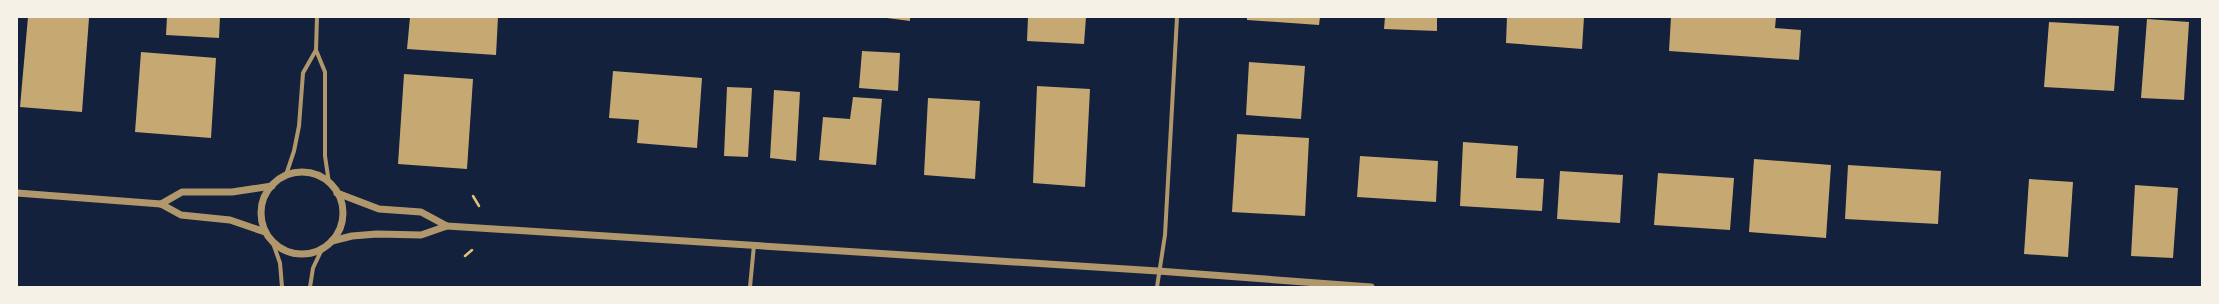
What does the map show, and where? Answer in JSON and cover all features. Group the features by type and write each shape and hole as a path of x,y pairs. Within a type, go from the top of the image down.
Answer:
{"street":[{"path":"317,17 316,50 325,72 324,141 329,184"},
{"path":"1157,287 1158,271 1165,235 1177,17"},
{"path":"286,175 294,151 299,126 303,73 316,50"},
{"path":"273,243 284,251 297,254 310,254 322,249 332,241 339,230 342,218 342,205 337,193 329,184 320,177 309,173 298,172 286,175 272,186 265,196 261,208 261,221 273,243 280,263 282,287"},
{"path":"161,204 182,192 232,192 272,186"},
{"path":"17,193 161,204 181,215 230,220 266,232"},
{"path":"337,193 379,208 422,212 447,226"},
{"path":"332,241 352,236 371,234 421,235 447,226 754,244 1371,287"},
{"path":"750,287 754,244"},
{"path":"310,287 313,268 322,249"}],"building":[{"path":"28,17 89,18 82,112 20,107"},
{"path":"167,17 220,17 219,38 166,35"},
{"path":"410,17 498,17 496,55 407,49"},
{"path":"879,17 910,17 910,21"},
{"path":"1028,17 1086,17 1084,44 1027,41"},
{"path":"1247,17 1320,17 1319,25 1247,20"},
{"path":"1385,17 1437,17 1437,31 1384,29"},
{"path":"1507,17 1584,17 1582,49 1506,43"},
{"path":"1671,17 1776,17 1775,28 1801,30 1799,60 1669,51"},
{"path":"2147,19 2189,22 2184,100 2141,98"},
{"path":"2049,22 2119,26 2114,91 2044,87"},
{"path":"862,51 900,53 898,91 859,88"},
{"path":"141,52 216,58 211,138 135,132"},
{"path":"1249,62 1305,66 1301,119 1246,115"},
{"path":"613,71 702,78 697,148 637,143 639,120 609,118"},
{"path":"404,74 473,79 467,169 398,164"},
{"path":"1037,86 1090,89 1085,187 1033,183"},
{"path":"727,87 752,88 748,157 724,156"},
{"path":"774,90 800,92 796,161 770,158"},
{"path":"853,97 882,99 876,165 819,160 823,117 850,119"},
{"path":"928,98 980,101 975,179 924,175"},
{"path":"1237,134 1309,138 1305,216 1232,212"},
{"path":"1463,142 1518,146 1516,178 1544,179 1542,211 1460,206"},
{"path":"1360,156 1438,161 1436,202 1357,197"},
{"path":"1754,159 1831,165 1826,238 1749,232"},
{"path":"1848,165 1941,171 1938,224 1845,219"},
{"path":"1560,171 1623,175 1620,223 1557,219"},
{"path":"1658,173 1734,178 1730,230 1654,225"},
{"path":"2029,179 2073,182 2068,257 2024,254"},
{"path":"2135,185 2178,188 2173,258 2131,256"}]}
